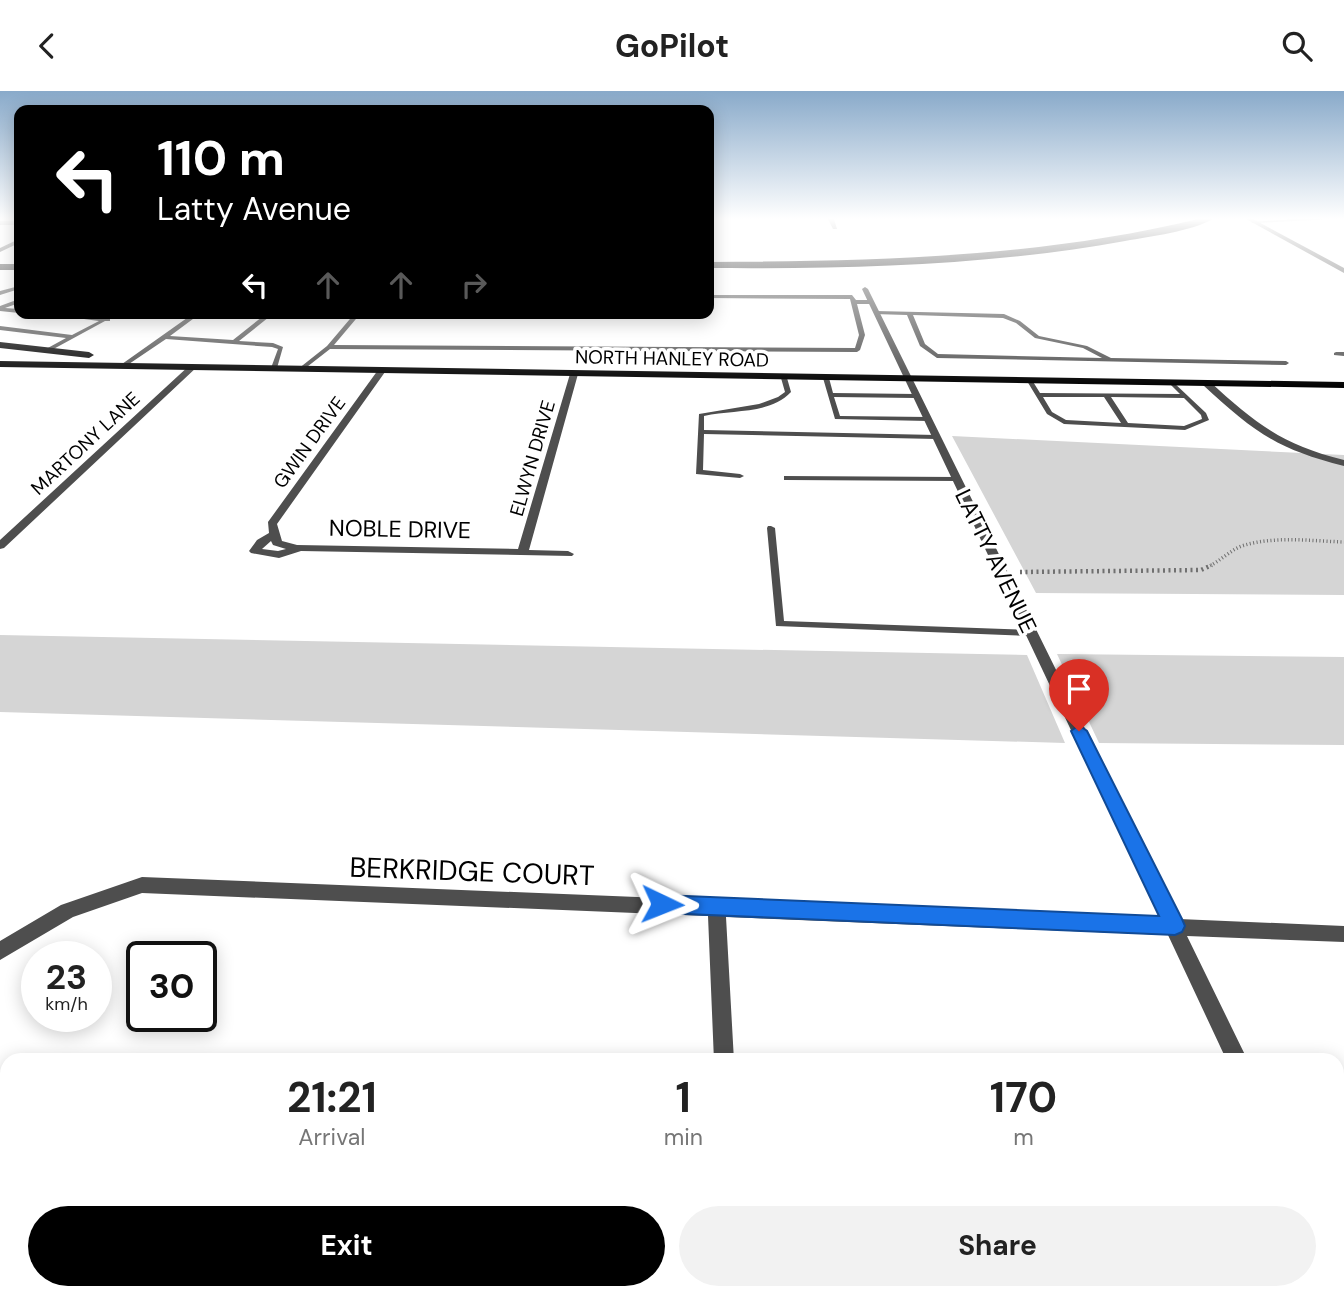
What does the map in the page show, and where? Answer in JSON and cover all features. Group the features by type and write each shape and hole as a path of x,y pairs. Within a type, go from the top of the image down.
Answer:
{"main road":[{"path":"0,345 128,362"},
{"name":"NORTH HANLEY ROAD","path":"0,364 128,362 381,372 1344,385"}],"street":[{"name":"LATTY AVENUE","path":"871,301 1234,1053"},
{"name":"MARTONY LANE","path":"0,546 194,366"},
{"name":"GWIN DRIVE","path":"297,548 279,555 255,551 261,542 275,539 272,524 381,372"},
{"name":"ELWYN DRIVE","path":"523,551 574,374"},
{"path":"1206,383 1265,435 1309,456 1344,463"},
{"name":"NOBLE DRIVE","path":"275,539 297,548 569,554"},
{"name":"BERKRIDGE COURT","path":"0,951 67,911 142,885 717,906 1344,934"},
{"path":"717,906 724,1053"}],"lane":[{"path":"329,347 858,350 862,335 852,297 714,296"},
{"path":"854,302 871,301 909,313 1004,316 1018,322 1037,337 1085,347 1110,360"},
{"path":"909,313 922,345 937,356 1286,363"},
{"path":"73,323 81,319"},
{"path":"100,319 108,320"},
{"path":"128,362 190,319"},
{"path":"234,342 263,319"},
{"path":"301,369 329,347 353,319"},
{"path":"0,328 18,320 34,327"},
{"path":"18,320 39,333 49,331 74,337"},
{"path":"48,350 108,320"},
{"path":"49,331 60,322"},
{"path":"165,337 281,348 274,368"},
{"path":"740,476 699,472 701,415 721,408 767,405 781,400 788,392 784,377"},
{"path":"826,378 837,418 928,419"},
{"path":"867,379 873,396"},
{"path":"1030,381 1048,413 1064,422 1185,428 1200,425 1206,420 1204,414 1172,383"},
{"path":"830,395 916,396"},
{"path":"1039,395 1185,396"},
{"path":"1106,395 1125,424"},
{"path":"883,396 893,418"},
{"path":"701,432 936,437"},
{"path":"787,478 957,479"},
{"path":"772,528 779,624 1031,633"}],"path":[{"path":"1001,572 1201,570 1222,561 1242,545 1279,540 1344,542"}],"shaded area":[{"path":"952,436 1344,455 1344,595 1036,593"},
{"path":"0,635 1027,655 1065,743 0,712"},
{"path":"1057,654 1344,657 1344,745 1099,743"}],"route":[{"path":"662,904 1175,926 1079,731"}]}
